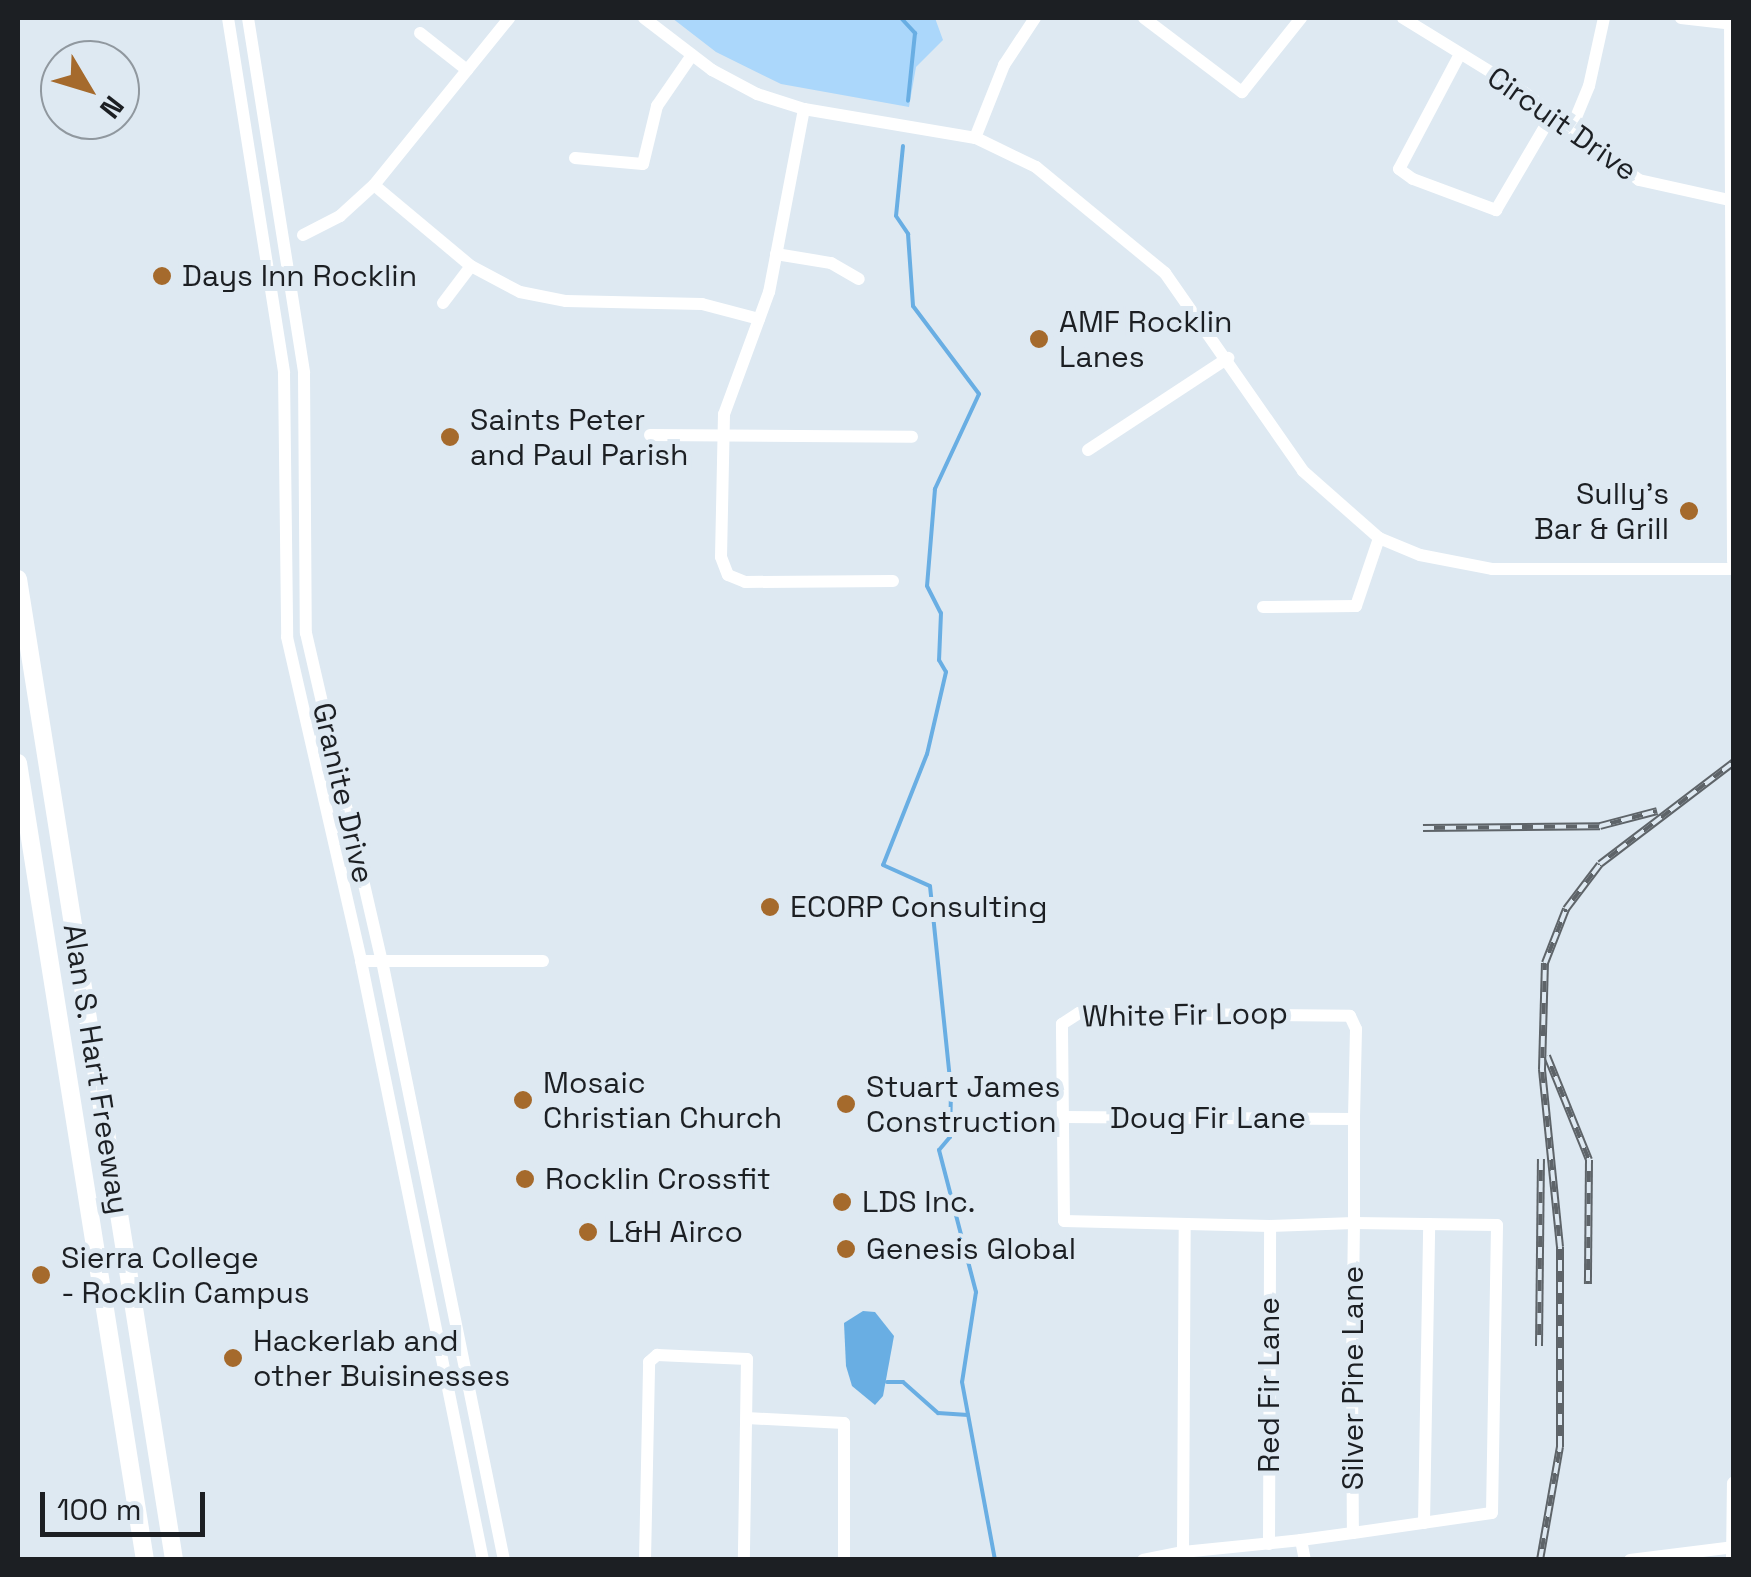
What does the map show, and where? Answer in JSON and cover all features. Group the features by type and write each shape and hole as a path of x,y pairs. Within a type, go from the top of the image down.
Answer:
{"highway":[{"name":"Alan S. Hart Freeway","path":"18,578 174,1560"},
{"name":"Alan S. Hart Freeway","path":"18,764 145,1560"}],"main road":[{"path":"1732,22 1734,561"},
{"path":"1733,1560 1734,1483"}],"street":[{"name":"Granite Drive","path":"228,18 284,373 287,637 361,961 483,1560"},
{"name":"Granite Drive","path":"248,18 302,350 306,632 382,961 504,1560"},
{"path":"303,235 340,216 374,185 510,18"},
{"path":"644,18 742,87 804,109 975,138 1036,167 1136,246 1187,299 1304,472 1379,538 1420,555 1492,568 1734,570"},
{"path":"975,138 1004,65 1035,18"},
{"path":"1144,18 1242,92 1301,18"},
{"name":"Circuit Drive","path":"1402,18 1553,113 1639,180 1731,201"},
{"path":"1572,127 1589,86 1604,18"},
{"path":"1682,18 1732,22"},
{"path":"420,33 467,70"},
{"path":"1460,54 1399,169 1414,179 1496,210 1553,113"},
{"path":"575,158 643,164 658,106 692,55"},
{"path":"804,109 776,254 759,319 730,388 721,437 721,557 733,580 893,580"},
{"path":"374,185 471,266 542,298 702,304 759,319"},
{"path":"776,254 830,264 859,279"},
{"path":"444,303 471,266"},
{"path":"1088,450 1228,358"},
{"path":"650,435 912,437"},
{"path":"1264,607 1356,606 1379,538"},
{"path":"361,961 543,961"},
{"name":"White Fir Loop","path":"1068,1015 1350,1016 1356,1029 1354,1119 1354,1223 1270,1226 1064,1221 1061,1040 1068,1015"},
{"name":"Doug Fir Lane","path":"1063,1117 1354,1119"},
{"path":"1143,1560 1492,1513 1497,1225 1354,1223"},
{"name":"Silver Pine Lane","path":"1353,1533 1354,1223"},
{"path":"1182,1552 1185,1224"},
{"path":"1424,1523 1429,1224"},
{"name":"Red Fir Lane","path":"1268,1544 1270,1226"},
{"path":"645,1560 651,1356 747,1359 744,1560"},
{"path":"747,1418 844,1423 844,1560"},
{"path":"1302,1540 1305,1560"},
{"path":"1630,1560 1733,1547"}],"shaded area":[{"path":"672,18 935,18 943,40 916,67 909,107 781,84 716,52"},
{"path":"863,1311 875,1312 894,1336 883,1396 875,1405 852,1386 846,1366 844,1323"}],"waterway":[{"path":"901,18 915,33 908,101"},
{"path":"903,146 896,216 908,234 913,306 979,394 935,489 927,586 941,613 939,660 946,672 927,754 883,865 930,886 951,1090 950,1137 939,1150 976,1292 962,1382 995,1560"},
{"path":"887,1382 903,1382 938,1413 968,1415"}],"railway":[{"path":"1540,1560 1560,1447 1560,1247 1542,1069 1545,963 1566,909 1600,864 1734,762"},
{"path":"1423,828 1600,826 1657,811"},
{"path":"1547,1056 1589,1160 1588,1284"},
{"path":"1539,1346 1541,1159"}],"place":[{"name":"Days Inn Rocklin","path":"162,276"},
{"name":"AMF Rocklin Lanes","path":"1039,339"},
{"name":"Saints Peter and Paul Parish","path":"450,437"},
{"name":"Sully's Bar & Grill","path":"1689,511"},
{"name":"ECORP Consulting","path":"770,907"},
{"name":"Mosaic Christian Church","path":"523,1100"},
{"name":"Stuart James Construction","path":"846,1104"},
{"name":"Rocklin Crossfit","path":"525,1179"},
{"name":"LDS Inc.","path":"842,1202"},
{"name":"L&H Airco","path":"588,1232"},
{"name":"Genesis Global","path":"846,1249"},
{"name":"Sierra College - Rocklin Campus","path":"41,1275"},
{"name":"Hackerlab and other Buisinesses","path":"233,1358"}]}
